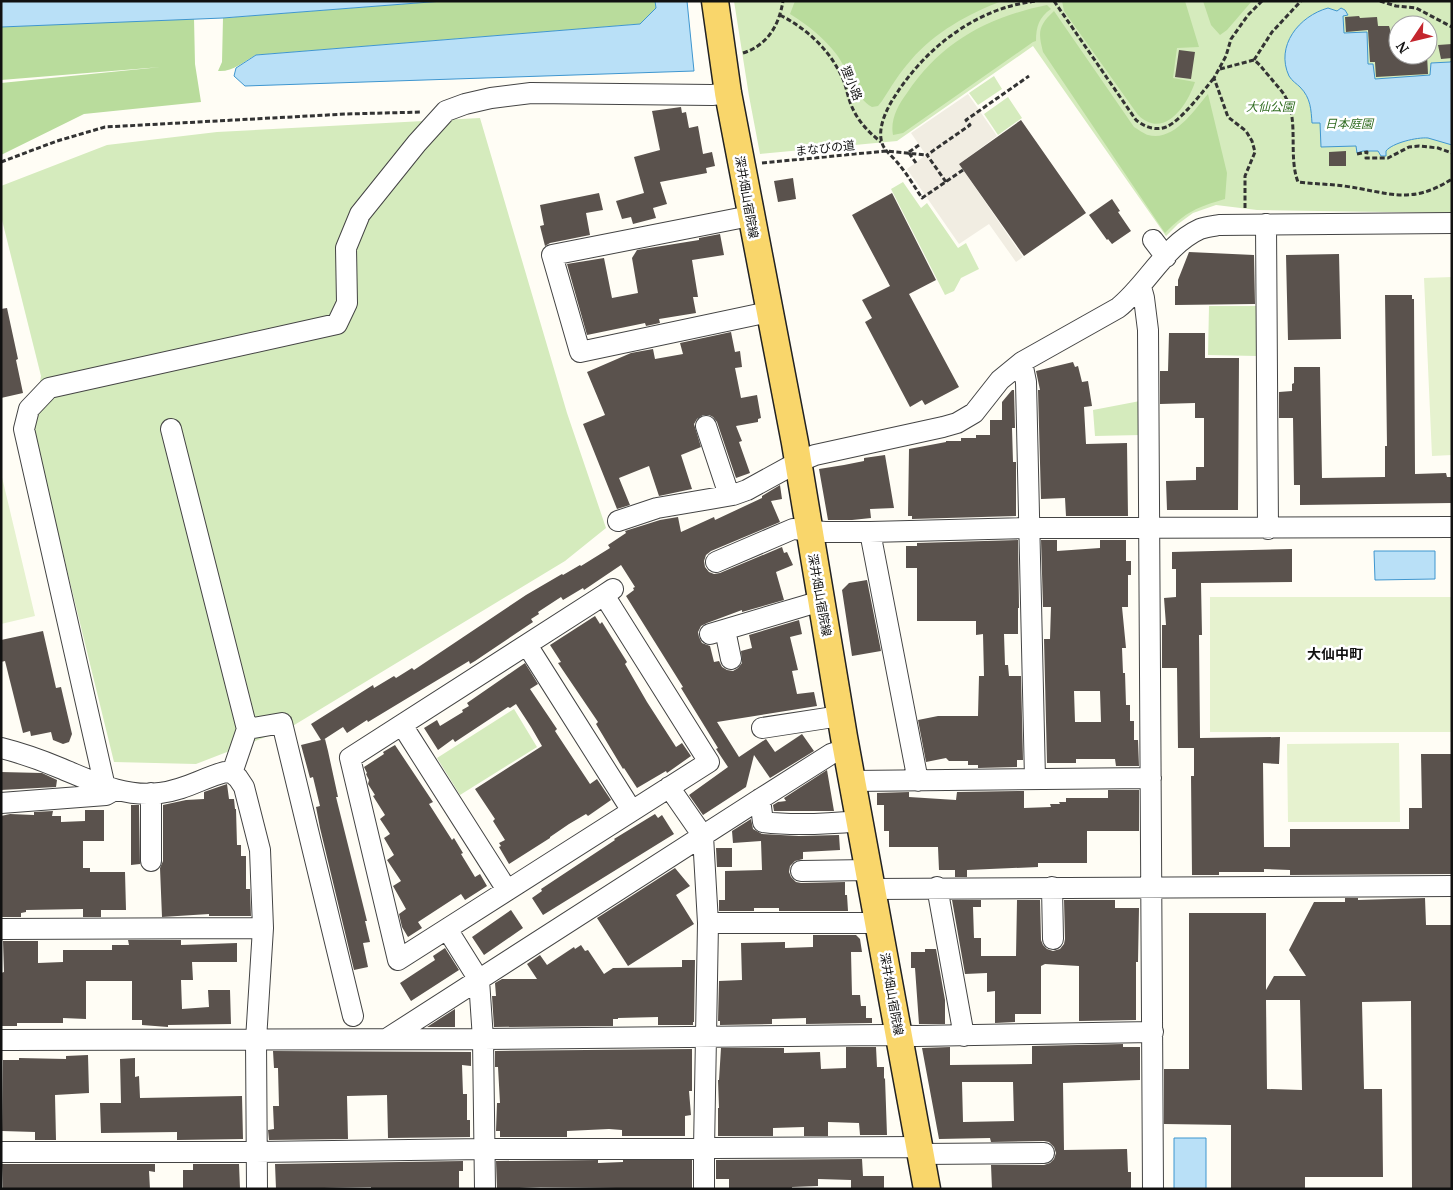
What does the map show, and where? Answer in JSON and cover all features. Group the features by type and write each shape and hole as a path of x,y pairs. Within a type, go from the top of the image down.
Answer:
{"main road":[{"name":"深井畑山宿院線","path":"715,1 728,93 798,462 840,716 927,1189"}],"street":[{"path":"1,803 106,795 110,788 24,429 30,409 48,388 337,324 347,303 346,248 360,214 417,143 446,111 491,98 531,94 712,95 728,93"},
{"path":"750,216 552,256 580,352 769,312"},
{"path":"618,521 657,508 729,496 754,487 816,454 957,423 974,413 1000,380 1022,362 1118,308 1131,298 1185,238 1200,229 1219,225 1452,223"},
{"path":"1266,224 1268,529"},
{"path":"1154,240 1166,257"},
{"path":"1141,287 1148,330 1153,1189"},
{"path":"1022,362 1026,382 1034,779"},
{"path":"706,426 729,496"},
{"path":"172,429 247,729 232,773"},
{"path":"716,562 793,529 870,532 1030,528 1452,528"},
{"path":"870,532 918,780"},
{"path":"608,592 709,762 398,960 350,758 527,645 608,592"},
{"path":"731,659 717,632 821,601"},
{"path":"527,645 632,811"},
{"path":"762,728 840,716"},
{"path":"247,729 282,723 353,1016"},
{"path":"402,725 507,890"},
{"path":"1,748 110,788 132,793 152,793 182,789 225,772 232,773 244,787 260,850 263,928 256,1040 257,1189"},
{"path":"388,1038 831,754 846,749"},
{"path":"852,781 1151,778"},
{"path":"669,787 703,836 708,923 704,1189"},
{"path":"151,861 152,793"},
{"path":"760,799 763,822 838,823 860,821"},
{"path":"801,871 937,888 1452,886"},
{"path":"1052,887 1053,939"},
{"path":"937,888 964,1036"},
{"path":"708,923 879,923"},
{"path":"1,929 263,928"},
{"path":"447,928 479,980 484,1039 484,1189"},
{"path":"1,1040 964,1036 1153,1032"},
{"path":"1,1152 704,1149 920,1150 1044,1153"}],"path":[{"path":"736,55 748,51 764,41 776,27 783,1"},
{"path":"881,142 882,119 892,100 908,76 933,49 968,24 1008,7 1037,1"},
{"path":"1054,1 1136,120 1143,126 1153,129 1166,127 1178,118 1214,78 1220,69 1231,39 1248,15 1262,1"},
{"path":"1220,69 1254,60 1272,32 1301,1"},
{"path":"1380,1 1396,6 1416,8 1452,27"},
{"name":"狸小路","path":"780,16 806,31 827,52 842,77 855,113 866,129 881,142 886,151 896,160 922,198 946,182"},
{"path":"1254,60 1261,65 1287,100 1292,121 1294,173 1298,182 1345,186 1391,195 1407,196 1432,190 1451,180"},
{"path":"964,170 946,182 926,155 970,125 966,120 1029,76"},
{"path":"1214,78 1228,117 1246,131 1252,141 1255,152 1245,176 1245,213"},
{"path":"1,162 56,141 105,127 346,114 446,111"},
{"path":"916,163 908,152 919,145"},
{"path":"1357,154 1367,152 1366,158 1375,157 1381,159 1388,158 1409,147 1419,146 1438,148 1452,153"},
{"name":"まなびの道","path":"765,163 886,151 926,155"}],"green space":[{"path":"443,1 655,1 656,8 640,24 256,55 233,68 218,71 222,62 223,18"},
{"name":"大仙公園","path":"734,1 1452,1 1452,213 1257,210 1216,205 1193,213 1166,236 1033,46 897,141 760,154"},
{"path":"795,1 1002,1 965,18 941,32 920,50 907,65 878,106 872,107 861,98 841,61 827,43 790,14"},
{"path":"1062,1 1185,1 1199,47 1177,48 1173,78 1195,82 1180,110 1165,122 1157,124 1148,122 1138,115 1064,11"},
{"path":"1203,1 1252,1 1227,30 1220,35 1211,25"},
{"path":"1047,5 1051,9 1039,23 1036,41 903,133 893,135 894,118 898,108 920,75 935,59 968,34 986,25 1025,10"},
{"path":"1054,11 1134,127 1145,134 1157,136 1175,129 1190,116 1208,94 1227,173 1225,199 1192,211 1165,233 1043,52 1040,39 1042,25"},
{"path":"194,18 195,64 201,102 84,114 1,155 1,83 161,67 1,80 1,27"},
{"path":"994,76 1002,89 978,105 969,93"},
{"path":"1008,97 1022,118 998,135 984,114"},
{"path":"480,118 567,413 606,528 565,561 291,727 196,764 114,762 33,431 41,376 1,216 1,186 107,145 217,132"},
{"path":"903,182 921,208 927,203 958,248 966,243 979,269 961,278 954,291 945,295 891,189"},
{"path":"1452,277 1452,455 1432,456 1424,278"},
{"path":"1209,306 1258,306 1257,356 1208,355"},
{"path":"1140,401 1141,435 1095,436 1093,410"},
{"path":"1,473 35,616 1,624"},
{"path":"1210,597 1452,597 1452,732 1210,732"},
{"path":"514,709 537,747 460,795 437,758"},
{"path":"1399,743 1400,822 1288,822 1287,744"}],"shaded area":[{"path":"968,94 997,136 959,164 1023,257 1016,262 989,224 959,244 907,169 926,155 911,133"}],"water":[{"path":"1,1 443,1 223,18 1,27"},
{"path":"655,1 687,1 694,71 245,86 234,76 236,68 256,55 640,24 656,8"},
{"path":"1328,8 1337,11 1341,8 1348,15 1343,16 1344,33 1367,32 1368,64 1373,64 1375,79 1430,75 1431,65 1452,61 1452,145 1428,138 1418,138 1394,145 1386,151 1386,156 1381,156 1378,151 1357,153 1356,146 1321,147 1320,123 1312,123 1311,109 1304,91 1289,76 1285,65 1285,54 1292,34 1299,25 1317,12"},
{"path":"1374,551 1435,551 1435,579 1375,580"},
{"path":"1174,1138 1206,1138 1206,1189 1174,1189"}],"building":[{"path":"1345,17 1377,17 1378,26 1388,26 1388,65 1428,65 1428,74 1376,77 1375,62 1370,62 1368,30 1346,32"},
{"path":"1452,44 1452,58 1441,59 1438,45"},
{"path":"1179,50 1195,52 1191,79 1175,77"},
{"path":"681,107 682,113 686,112 689,128 698,126 703,154 712,152 715,166 706,168 707,173 660,182 667,204 653,208 656,218 633,224 631,217 622,219 616,201 644,193 634,157 660,150 652,111"},
{"path":"1021,120 1086,213 1024,256 959,164"},
{"path":"1346,151 1346,166 1329,166 1329,152"},
{"path":"793,178 796,199 778,202 774,181"},
{"path":"599,193 603,210 586,213 590,235 550,243 545,246 540,226 544,225 540,205"},
{"path":"892,193 936,280 909,294 959,387 925,405 922,400 910,407 865,322 872,318 862,300 890,286 852,215"},
{"path":"1112,199 1131,231 1112,244 1089,215"},
{"path":"720,234 724,255 692,260 698,297 693,297 696,313 659,319 660,323 646,326 645,323 587,335 567,264 604,258 612,298 638,293 632,258 637,250 699,240 699,238"},
{"path":"1189,252 1254,255 1255,304 1175,305 1175,286 1178,286 1178,280"},
{"path":"1339,254 1341,339 1288,340 1286,255"},
{"path":"1385,295 1412,295 1412,299 1414,299 1415,474 1446,473 1447,477 1452,477 1452,503 1300,505 1300,485 1294,485 1293,418 1279,418 1279,392 1292,391 1294,367 1320,367 1322,478 1385,477 1385,446 1387,446"},
{"path":"7,308 23,393 1,398 1,309"},
{"path":"731,332 735,352 740,351 742,367 735,368 741,398 757,395 761,418 758,419 758,422 736,426 742,441 739,442 750,473 736,478 717,422 709,415 703,415 694,424 701,447 681,455 692,489 659,496 649,466 619,478 630,505 617,509 583,424 605,415 587,372 631,353 653,349 655,359 683,354 680,343"},
{"path":"1169,333 1205,333 1205,358 1239,358 1238,510 1167,510 1166,481 1196,480 1196,467 1204,467 1204,418 1195,418 1195,403 1160,404 1160,371 1168,371"},
{"path":"1073,362 1075,367 1078,366 1082,382 1088,381 1092,406 1084,407 1086,444 1127,443 1128,516 1066,516 1065,498 1041,499 1038,390 1040,390 1036,371"},
{"path":"1014,390 1015,428 1012,428 1013,462 1016,462 1016,516 912,519 912,516 908,516 909,449 946,441 961,441 961,438 976,438 976,435 990,435 990,420 1002,420 1002,402"},
{"path":"885,455 894,508 870,509 871,518 828,520 819,469 864,461 864,458"},
{"path":"780,485 782,499 771,501 780,522 711,551 706,555 704,561 705,567 709,572 714,574 720,573 782,547 784,553 787,552 793,565 776,572 784,600 742,612 742,610 707,623 701,626 698,632 702,643 710,646 714,662 719,661 722,667 733,671 742,663 741,651 752,648 749,635 799,620 802,634 790,637 798,670 792,671 797,694 814,692 817,706 717,722 739,757 766,739 775,752 802,734 814,751 770,778 754,755 746,787 703,815 689,795 728,767 681,688 683,687 626,596 635,587 621,565 584,590 583,588 563,600 561,597 538,612 539,614 531,619 533,622 470,664 469,661 347,733 343,727 323,740 325,739 328,751 338,797 336,797 367,921 365,921 370,942 363,943 368,967 354,970 320,828 316,807 320,806 313,777 310,778 301,745 321,740 311,724 373,685 374,688 394,676 396,678 412,668 414,670 526,595 562,574 581,566 610,548 608,545 626,533 625,531 660,520 678,517 681,532 714,517 715,520 762,498 762,496"},
{"path":"1018,540 1018,634 1004,634 1005,665 1008,665 1009,676 1021,676 1023,760 1017,760 1017,767 978,768 978,765 968,765 968,761 949,761 946,758 926,762 918,720 938,716 978,716 979,676 984,676 983,634 976,635 976,621 917,621 917,568 906,568 906,546 917,546 917,543"},
{"path":"1041,540 1057,540 1057,551 1100,548 1100,540 1126,540 1126,561 1131,561 1131,575 1128,575 1128,607 1122,607 1126,648 1122,648 1123,673 1125,673 1126,705 1130,705 1130,721 1134,721 1134,740 1138,740 1139,766 1116,766 1115,759 1076,759 1076,763 1047,763 1044,639 1050,639 1051,607 1043,607","holes":["1074,691 1100,691 1101,722 1075,722"]},
{"path":"1292,549 1292,582 1201,583 1202,635 1199,635 1200,738 1280,737 1279,764 1263,763 1264,847 1290,847 1290,829 1409,829 1409,808 1422,808 1421,754 1452,754 1452,874 1290,875 1290,870 1264,869 1264,872 1219,872 1219,875 1192,875 1191,776 1194,776 1194,748 1178,748 1177,668 1162,668 1162,625 1166,625 1164,598 1176,597 1176,569 1172,569 1172,552"},
{"path":"867,580 881,651 852,656 842,590 849,583"},
{"path":"595,616 600,624 602,622 627,662 625,664 676,747 682,743 691,756 667,773 666,771 637,788 623,769 596,724 598,722 558,663 561,662 550,645"},
{"path":"43,631 56,688 61,687 72,734 69,742 63,744 53,740 51,732 31,736 30,731 23,733 5,661 1,662 1,640"},
{"path":"525,663 538,684 530,689 557,729 555,731 590,784 597,779 611,800 588,816 586,814 569,824 509,864 499,847 501,846 499,843 505,840 493,821 495,819 475,789 542,746 531,727 516,704 510,708 508,707 455,742 453,739 438,750 424,728 437,720 440,726 463,712 462,710 469,706 467,703"},
{"path":"395,745 433,802 429,804 452,840 454,838 475,877 480,874 487,886 465,900 461,894 418,922 422,928 408,937 402,927 399,914 406,909 393,886 401,881 387,860 394,855 384,838 390,834 380,819 385,815 373,796 375,795 368,784 369,780 364,767"},
{"path":"827,770 834,811 774,811 773,805 786,801 784,798"},
{"path":"1,772 42,773 57,780 56,787 1,790"},
{"path":"227,784 229,799 234,799 236,809 237,845 241,845 241,856 246,856 246,889 250,889 251,916 209,916 209,914 162,917 160,868 163,861 163,805 186,800 204,799 204,792"},
{"path":"1108,790 1139,790 1139,831 1087,831 1087,863 1038,863 1038,867 967,870 967,877 955,877 955,870 939,870 938,847 889,847 889,831 884,831 884,805 877,805 877,793 909,792 909,797 956,800 957,792 1024,791 1024,808 1051,807 1050,804 1066,802 1066,798 1108,798"},
{"path":"131,805 139,805 140,864 131,865"},
{"path":"85,810 104,810 104,841 83,841 83,868 90,868 90,872 125,872 126,910 101,910 101,917 83,917 83,909 26,910 26,912 21,913 21,917 1,917 1,816 10,814 34,815 34,812 53,811 52,816 61,816 61,822 85,821"},
{"path":"655,814 658,818 662,815 674,834 543,915 532,898 542,891 541,889 614,839"},
{"path":"751,819 753,829 762,834 799,836 839,835 840,850 803,852 803,859 795,861 790,866 789,872 796,882 801,883 845,882 848,911 779,911 779,908 754,908 754,911 719,911 719,900 725,900 725,871 762,870 761,841 733,843 732,831"},
{"path":"716,848 732,848 732,867 717,867"},
{"path":"675,868 690,886 676,895 694,924 628,966 597,918"},
{"path":"1345,898 1358,898 1358,900 1425,898 1426,925 1452,925 1452,1189 1412,1188 1411,1001 1362,1002 1364,1089 1382,1089 1383,1177 1305,1177 1305,1189 1231,1189 1231,1125 1164,1124 1164,1069 1189,1069 1189,913 1266,913 1266,990 1274,976 1306,976 1289,950 1314,902 1345,902","holes":["1266,1000 1300,1000 1302,1090 1267,1089"]},
{"path":"952,900 981,900 981,907 973,907 974,938 981,938 981,956 1016,956 1017,900 1040,900 1041,940 1047,949 1053,951 1060,949 1064,944 1064,900 1115,900 1115,908 1139,908 1138,962 1136,962 1136,1020 1079,1021 1079,966 1045,964 1041,966 1041,1014 1015,1014 1015,1022 995,1023 995,991 987,992 987,973 965,974"},
{"path":"511,910 523,928 484,955 472,937"},
{"path":"813,935 856,935 860,939 862,952 851,952 852,995 860,995 861,1006 866,1006 866,1018 872,1018 872,1023 806,1024 806,1018 772,1019 772,1024 720,1025 720,1021 718,1021 719,981 742,980 741,943 785,942 785,948 813,947"},
{"path":"128,940 181,940 181,945 237,943 237,962 192,962 193,980 181,980 182,1009 209,1007 208,990 230,990 231,1024 168,1025 168,1027 142,1025 142,1020 132,1020 132,981 86,981 86,1019 63,1018 63,1023 17,1023 17,1026 1,1026 1,973 4,972 3,941 38,941 38,963 63,962 63,950 112,950 112,945 129,945"},
{"path":"581,945 585,951 588,950 604,974 613,968 682,967 682,960 695,960 693,1025 658,1025 658,1017 613,1019 613,1026 494,1027 492,996 496,996 495,983 502,979 537,979 527,964 540,955 547,965 574,947 575,949"},
{"path":"445,948 459,970 411,1001 400,983 435,960 433,956"},
{"path":"925,949 936,949 945,1000 945,1024 919,1024 915,968 911,968 911,952 925,952"},
{"path":"455,1009 455,1027 427,1027"},
{"path":"1123,1044 1123,1047 1140,1047 1140,1080 1063,1083 1064,1150 1127,1149 1128,1172 1131,1172 1131,1189 992,1189 991,1165 1044,1165 1054,1159 1056,1153 1054,1147 1049,1142 1044,1141 991,1142 990,1138 939,1139 922,1048 950,1047 950,1065 1032,1064 1032,1046","holes":["962,1082 1013,1082 1014,1121 963,1122"]},
{"path":"846,1047 876,1047 877,1067 884,1067 887,1135 860,1135 859,1123 828,1122 828,1136 804,1136 804,1127 773,1128 773,1136 718,1136 718,1080 721,1048 784,1048 784,1053 820,1052 821,1069 846,1068"},
{"path":"692,1049 692,1091 689,1091 691,1115 685,1116 685,1136 622,1136 622,1130 609,1129 567,1131 567,1137 500,1137 500,1131 496,1131 497,1103 500,1103 498,1067 495,1067 495,1051"},
{"path":"273,1051 471,1052 471,1066 462,1065 463,1094 467,1094 467,1120 470,1120 470,1137 388,1138 387,1095 347,1096 348,1139 269,1140 268,1130 274,1129 273,1106 279,1106 278,1068 274,1068"},
{"path":"88,1055 89,1093 55,1095 56,1140 35,1140 35,1132 2,1131 3,1060 19,1060 19,1058 66,1059 66,1056"},
{"path":"135,1058 135,1077 139,1076 140,1098 242,1096 243,1139 177,1140 177,1132 101,1133 100,1103 121,1103 120,1059"},
{"path":"862,1159 863,1176 884,1176 884,1189 851,1189 851,1180 818,1179 818,1186 792,1187 792,1189 729,1189 729,1179 716,1179 716,1160"},
{"path":"598,1160 598,1163 623,1162 623,1160 692,1160 692,1189 541,1187 497,1189 496,1161"},
{"path":"463,1161 463,1171 459,1171 459,1189 371,1189 371,1187 276,1189 275,1164"},
{"path":"2,1164 155,1164 155,1172 149,1171 150,1189 3,1189"},
{"path":"193,1164 239,1164 240,1189 183,1189 183,1170 193,1170"}],"district":[{"name":"大仙中町","path":"1335,653"}],"park label":[{"name":"日本庭園","path":"1349,123"}]}
